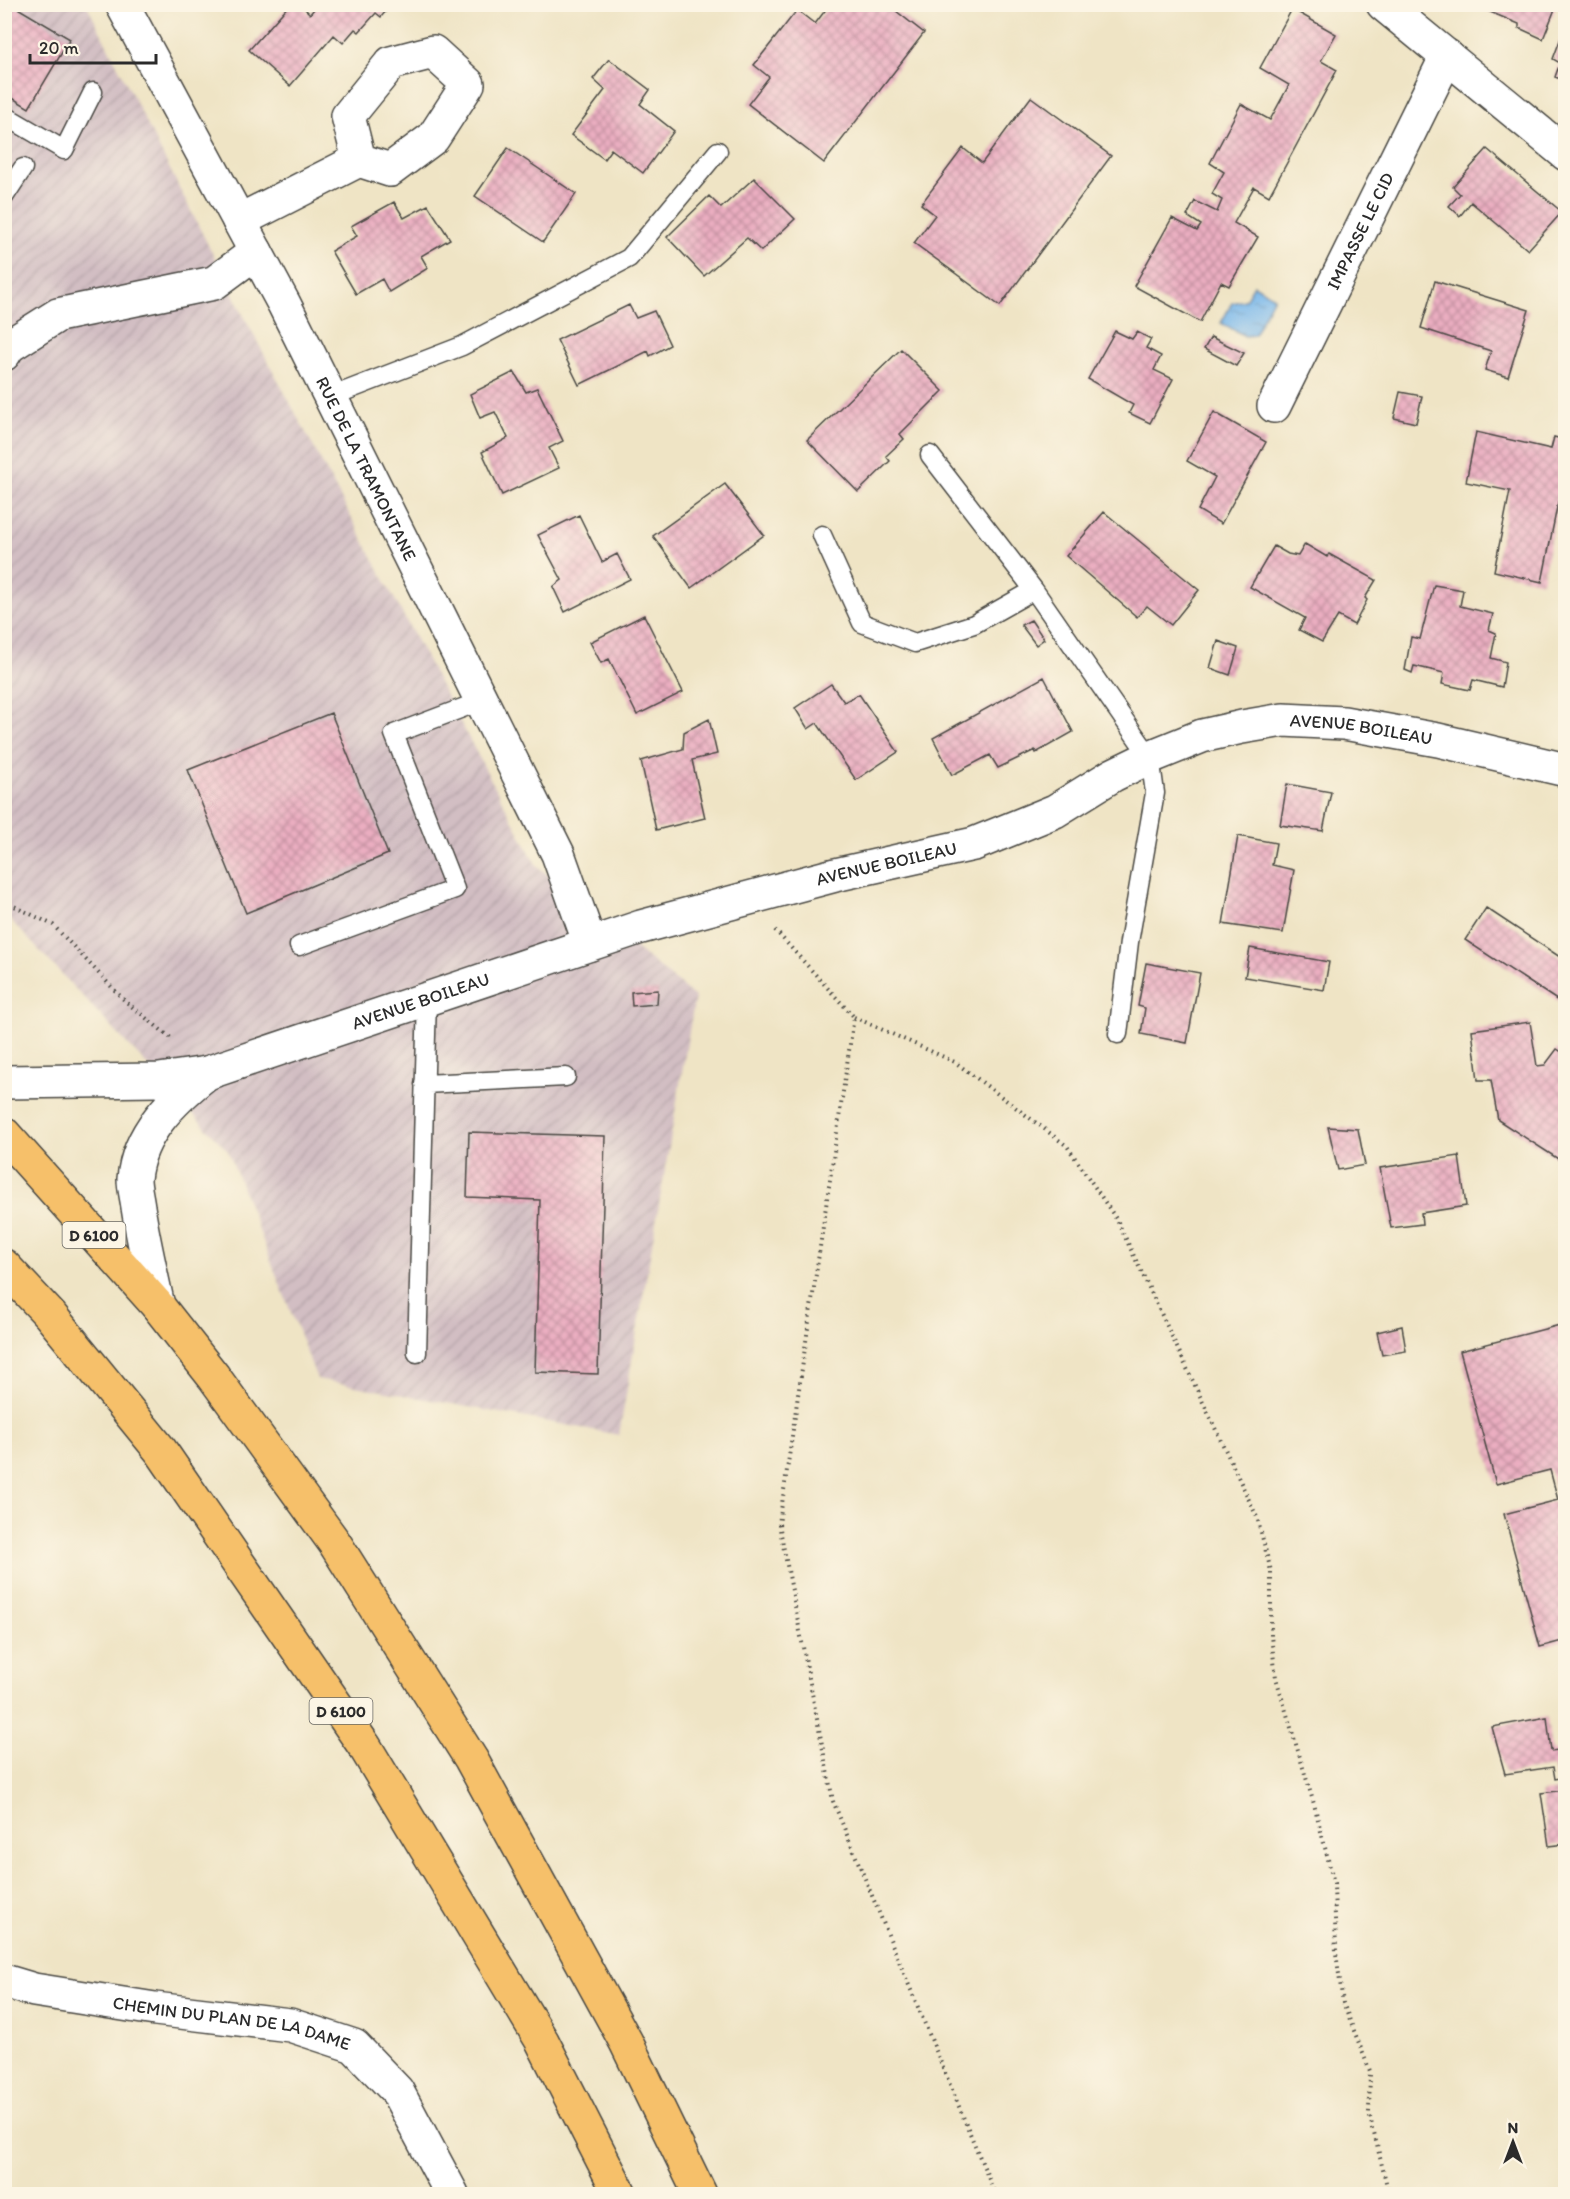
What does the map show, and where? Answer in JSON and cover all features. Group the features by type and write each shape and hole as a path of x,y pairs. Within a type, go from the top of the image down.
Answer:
{"main road":[{"name":"D 6100","path":"4,1134 158,1306 214,1377 334,1542 471,1759 626,2042 700,2194"},
{"name":"D 6100","path":"4,1266 50,1315 161,1451 365,1747 542,2041 620,2194"}],"street":[{"name":"RUE DE LA TRAMONTANE","path":"122,4 256,252 558,854 590,944"},
{"path":"1383,4 1566,154"},
{"name":"IMPASSE LE CID","path":"1274,406 1447,56"},
{"path":"239,221 359,160"},
{"path":"4,354 9,346 58,315 214,283 256,252"},
{"name":"AVENUE BOILEAU","path":"4,1082 159,1080 207,1073 641,927 835,875 974,844 1055,811 1113,775 1202,736 1283,720 1344,723 1438,740 1566,770"},
{"name":"AVENUE BOILEAU","path":"158,1306 134,1180 141,1151 158,1118 181,1094 207,1073"},
{"name":"CHEMIN DU PLAN DE LA DAME","path":"4,1981 34,1990 144,2007 290,2025 354,2046 398,2091 452,2194"}],"lane":[{"path":"4,115 64,150 93,92"},
{"path":"330,397 462,346 629,258 718,151"},
{"path":"4,197 23,168"},
{"path":"930,455 1034,590 1150,757 1155,793 1129,942 1118,1034"},
{"path":"822,534 862,622 915,643 974,624 1034,590"},
{"path":"299,946 455,889 394,735 481,701"},
{"path":"417,1353 427,999"},
{"path":"424,1084 566,1077"}],"path":[{"path":"4,901 53,925 125,1001 173,1040"},
{"path":"770,922 854,1017 955,1062 1067,1146 1117,1220 1257,1517 1271,1571 1271,1636 1276,1678 1314,1804 1334,1883 1336,1953 1342,2003 1370,2071 1368,2113 1389,2194"},
{"path":"854,1017 779,1524 833,1801 995,2194"}],"shaded area":[{"path":"5,5 87,5 248,324 537,866 695,997 619,1435 317,1379 228,1151 5,914"}],"water":[{"path":"1254,285 1274,297 1254,335 1245,336 1221,323 1232,303 1245,300"}],"building":[{"path":"4,4 11,4 70,39 29,108 4,93"},
{"path":"290,4 300,4 310,14 318,4 392,4 381,17 376,13 359,32 355,29 343,43 334,35 290,86 249,50"},
{"path":"830,4 887,4 924,33 824,163 748,104 769,77 754,65 797,10 815,24"},
{"path":"1471,4 1557,4 1543,39 1519,28 1519,24"},
{"path":"1292,9 1336,34 1321,61 1337,70 1269,196 1254,187 1234,223 1258,237 1229,286 1221,282 1200,322 1134,286 1172,218 1197,231 1201,225 1187,216 1195,201 1217,212 1222,200 1212,194 1224,172 1210,163 1241,104 1270,120 1289,85 1260,68"},
{"path":"1565,27 1566,81 1555,77 1560,63 1553,59"},
{"path":"609,59 650,90 640,104 674,131 643,173 611,149 604,159 571,135 605,90 593,79"},
{"path":"1031,97 1111,156 1000,306 914,243 935,215 921,204 963,148 982,163"},
{"path":"508,148 576,194 543,242 475,196"},
{"path":"1487,149 1562,212 1528,250 1471,202 1460,216 1449,206 1460,194 1453,187"},
{"path":"754,178 795,219 761,251 747,238 704,276 667,237 709,196 721,208"},
{"path":"394,202 404,218 428,205 450,239 421,256 428,268 389,292 382,279 356,294 331,251 357,236 351,226"},
{"path":"1435,281 1529,310 1508,377 1485,370 1491,351 1421,328"},
{"path":"629,305 636,318 654,311 670,345 650,356 648,351 579,385 557,340"},
{"path":"1115,331 1132,339 1137,332 1151,339 1146,348 1161,356 1154,370 1173,379 1150,423 1129,413 1133,405 1088,379"},
{"path":"1211,337 1244,353 1236,366 1204,349"},
{"path":"901,349 943,391 900,434 904,439 886,456 890,461 858,492 807,440"},
{"path":"514,372 526,392 537,388 563,441 549,448 559,468 502,495 482,452 508,438 495,412 480,418 470,394"},
{"path":"1400,392 1422,396 1416,423 1394,418"},
{"path":"1214,412 1266,442 1221,524 1198,510 1215,477 1187,461"},
{"path":"1476,432 1551,449 1554,437 1566,440 1566,504 1558,502 1542,582 1494,571 1510,491 1466,482"},
{"path":"725,484 764,535 691,588 653,536"},
{"path":"1104,512 1199,590 1171,625 1147,606 1137,617 1066,556"},
{"path":"579,515 602,562 617,554 630,579 565,612 553,587 562,580 538,535"},
{"path":"1305,544 1327,557 1329,554 1376,580 1365,598 1367,600 1354,625 1338,616 1322,642 1299,630 1305,618 1250,587 1274,546 1288,554 1298,556"},
{"path":"1434,585 1463,590 1460,606 1493,614 1489,630 1496,633 1491,658 1506,662 1502,687 1473,680 1470,690 1442,684 1444,673 1414,666 1412,673 1405,670 1411,637 1420,639"},
{"path":"644,615 683,692 637,715 609,659 601,663 590,642"},
{"path":"1031,620 1044,639 1036,645 1021,625"},
{"path":"1218,641 1238,648 1230,675 1210,668"},
{"path":"1044,677 1073,732 1036,753 1035,750 998,768 990,755 952,775 933,738"},
{"path":"831,684 844,702 859,694 898,752 856,780 817,723 808,729 795,708"},
{"path":"331,713 388,854 246,913 188,770"},
{"path":"709,719 717,754 692,760 705,818 656,830 641,761 683,749 684,732"},
{"path":"1287,784 1331,792 1323,831 1280,825"},
{"path":"1238,836 1276,843 1272,865 1294,870 1283,933 1223,924"},
{"path":"1486,908 1566,961 1566,1006 1465,940"},
{"path":"1250,948 1329,962 1324,990 1245,977"},
{"path":"1146,963 1200,973 1187,1043 1141,1034 1145,1008 1138,1006"},
{"path":"658,990 657,1004 632,1006 631,992"},
{"path":"1530,1022 1537,1066 1545,1065 1557,1049 1566,1055 1566,1164 1498,1120 1491,1080 1478,1080 1472,1030"},
{"path":"1328,1127 1358,1129 1365,1165 1338,1170"},
{"path":"469,1132 605,1136 598,1374 535,1372 540,1200 467,1197"},
{"path":"1459,1156 1466,1206 1421,1213 1422,1224 1391,1228 1380,1168"},
{"path":"1560,1325 1566,1344 1566,1640 1540,1647 1504,1514 1558,1500 1550,1470 1496,1484 1460,1351"},
{"path":"1402,1326 1406,1351 1382,1355 1377,1332"},
{"path":"1547,1717 1551,1751 1566,1749 1566,1777 1555,1779 1553,1767 1505,1774 1492,1727"},
{"path":"1566,1790 1566,1844 1549,1846 1541,1793"}]}
